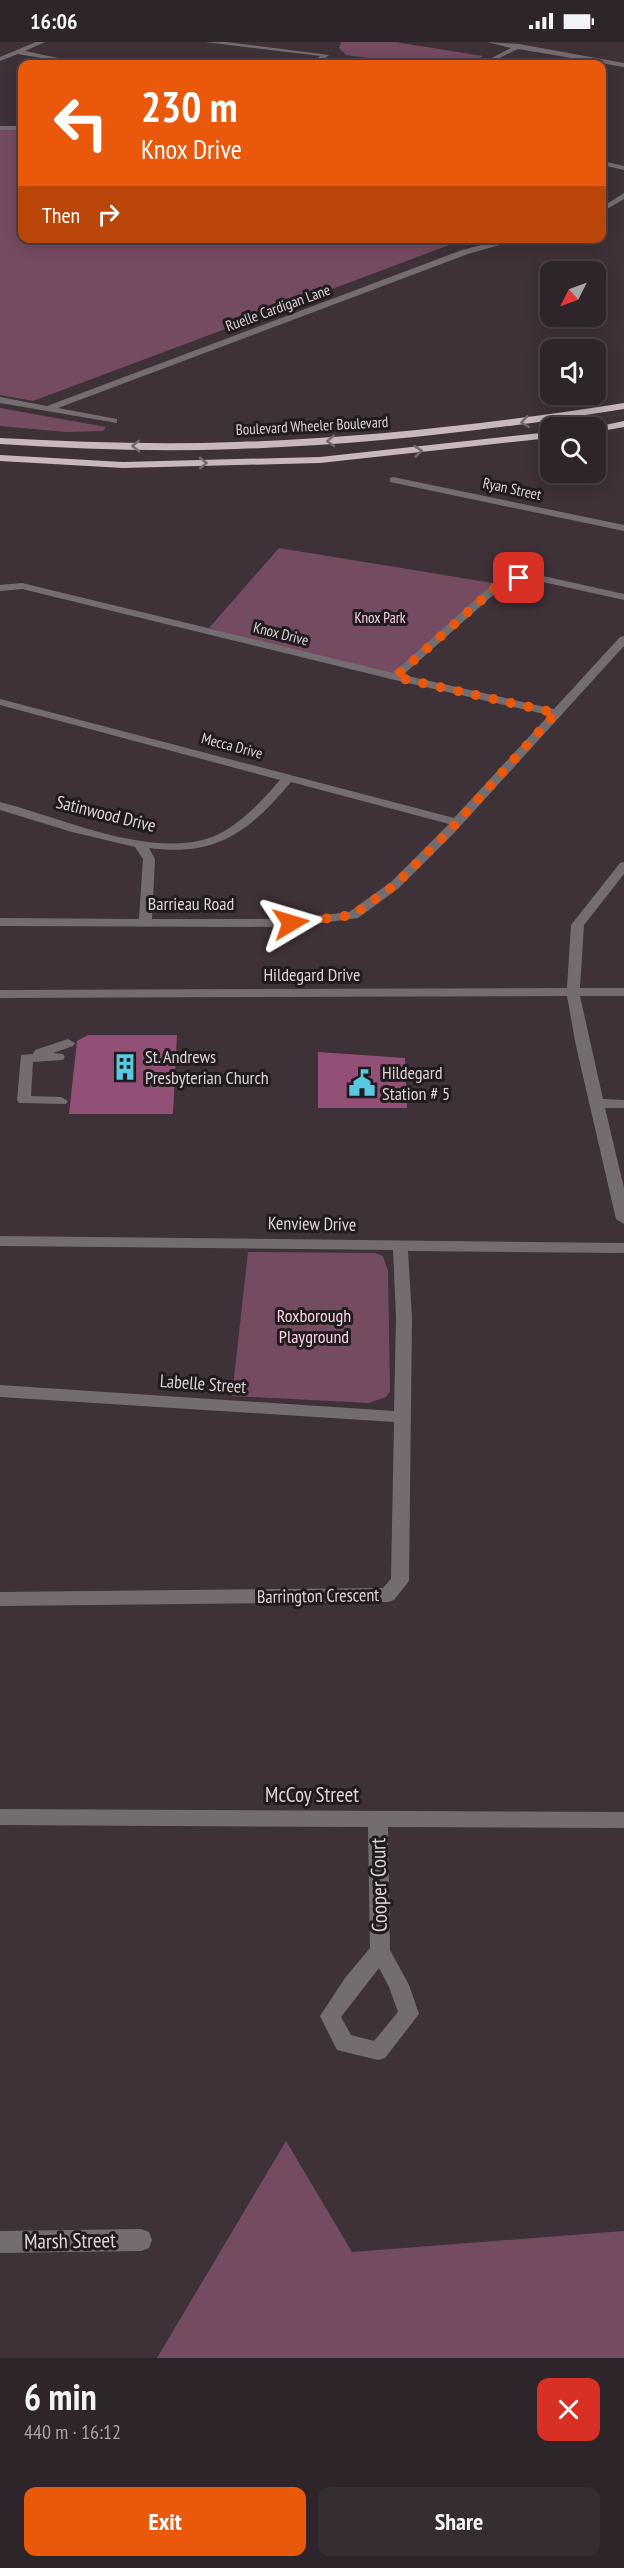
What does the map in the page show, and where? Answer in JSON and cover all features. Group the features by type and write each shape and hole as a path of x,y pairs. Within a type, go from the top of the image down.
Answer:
{"highway":[{"name":"Boulevard Wheeler Boulevard","path":"0,439 99,446 257,445 369,439 474,429 624,406"},
{"path":"606,427 624,424"},
{"name":"Boulevard Wheeler Boulevard","path":"0,458 123,465 320,460 540,436"},
{"path":"0,464 123,465"}],"street":[{"path":"0,59 42,42"},
{"path":"208,42 326,55 319,60"},
{"path":"490,42 598,60"},
{"path":"491,60 527,42"},
{"path":"17,52 61,60"},
{"path":"606,64 624,54"},
{"path":"606,61 624,65"},
{"path":"0,124 18,126"},
{"path":"606,165 624,168"},
{"path":"606,207 624,195"},
{"name":"Ruelle Cardigan Lane","path":"47,409 465,252 500,243"},
{"path":"0,400 114,421"},
{"name":"Ryan Street","path":"393,480 624,528"},
{"path":"395,677 505,579 534,577 624,597"},
{"name":"Knox Drive","path":"0,588 22,586 395,677 556,713"},
{"name":"Barrieau Road","path":"0,922 291,923 353,915 395,885 624,639"},
{"name":"Mecca Drive","path":"0,702 455,822"},
{"name":"Satinwood Drive","path":"0,806 140,844 182,848 212,842 257,812 288,778"},
{"path":"140,844 149,859 145,922"},
{"path":"624,866 578,926 573,993 624,1219"},
{"name":"Hildegard Drive","path":"0,994 624,992"},
{"path":"26,1058 68,1043"},
{"path":"26,1058 58,1058"},
{"path":"26,1058 24,1100 61,1101"},
{"path":"598,1103 624,1104"},
{"name":"Kenview Drive","path":"0,1241 624,1248"},
{"name":"Barrington Crescent","path":"0,1599 388,1595 400,1581 404,1317 402,1259 399,1244"},
{"name":"Labelle Street","path":"0,1391 403,1417"},
{"name":"McCoy Street","path":"0,1817 624,1820"},
{"name":"Cooper Court","path":"378,1819 380,1951 399,1984 409,2014 378,2051 345,2043 330,2016 352,1984 380,1951"},
{"name":"Marsh Street","path":"0,2242 141,2240"}],"green space":[{"path":"341,42 395,42 483,56 476,60 384,60 346,55 339,48"},
{"path":"0,126 18,126 18,243 457,243 33,401 0,395"},
{"path":"0,408 106,427 103,431 66,432 0,426"},
{"name":"Knox Park","path":"279,548 499,584 395,677 209,628"},
{"name":"Roxborough Playground","path":"248,1252 375,1253 383,1256 388,1271 390,1391 386,1397 369,1403 232,1396"},
{"path":"286,2141 352,2252 624,2231 624,2358 157,2358"}],"building":[{"name":"St. Andrews Presbyterian Church","path":"88,1035 177,1035 173,1114 69,1114 77,1041"},
{"name":"Hildegard Station # 5","path":"318,1052 405,1058 407,1108 318,1108"}],"place":[{"name":"St. Andrews Presbyterian Church","path":"125,1067"},
{"name":"Hildegard Station # 5","path":"362,1083"}],"route":[{"path":"291,923 353,915 395,885 451,829 556,713 395,677 505,579 519,578"}]}
